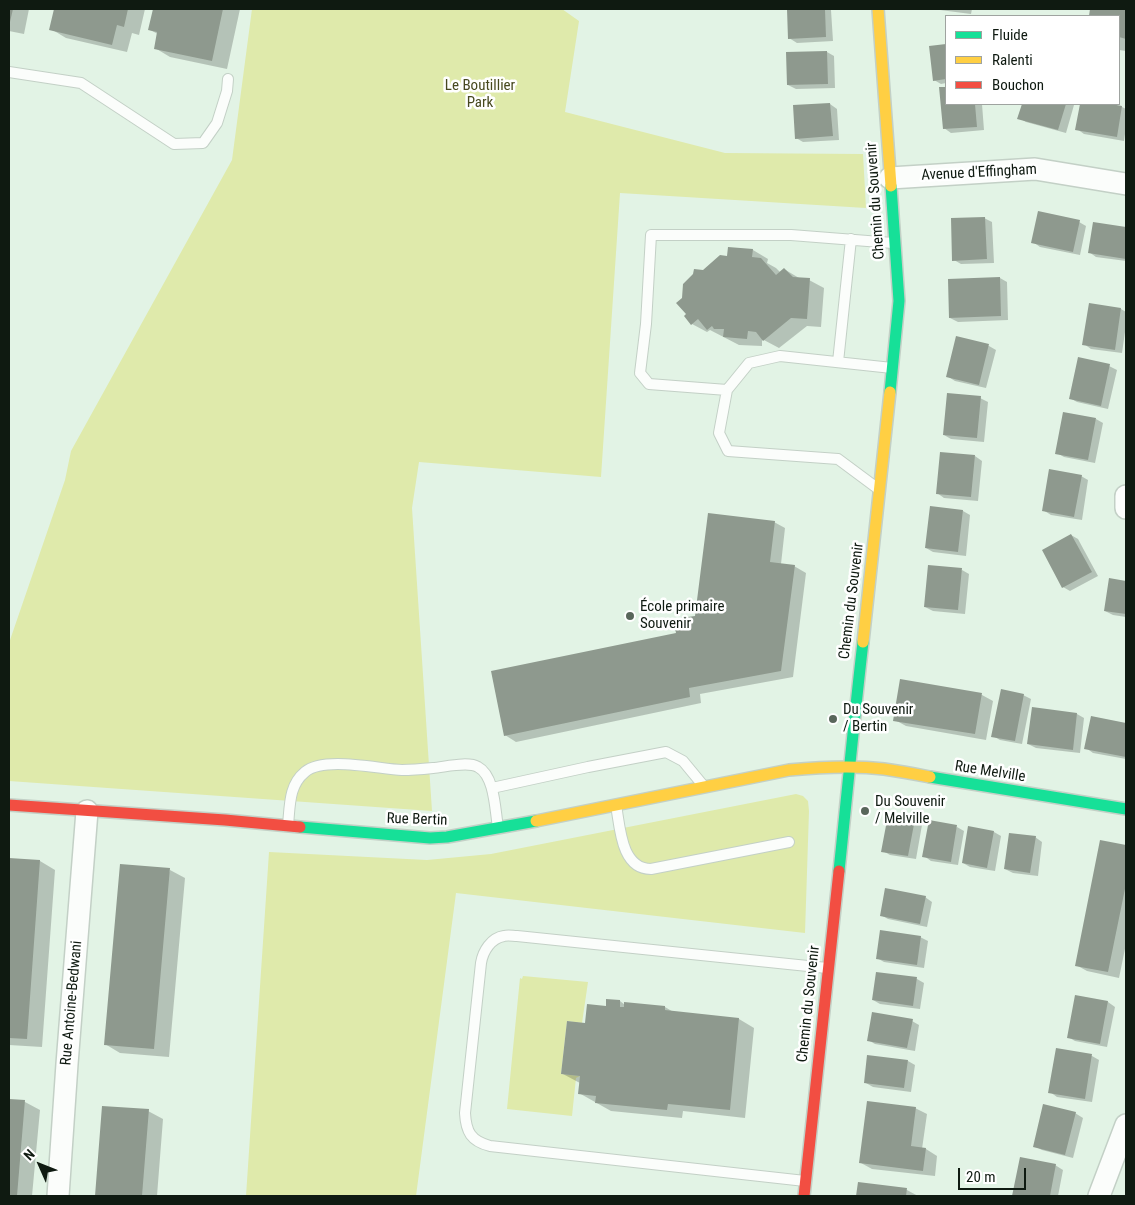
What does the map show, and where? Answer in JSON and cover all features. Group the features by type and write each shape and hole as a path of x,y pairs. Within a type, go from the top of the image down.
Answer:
{"street":[{"name":"Chemin du Souvenir","path":"804,1196 850,767 852,732 898,320 899,302 878,9"},
{"name":"Avenue d'Effingham","path":"890,178 1045,170 1126,184"},
{"path":"1126,496 1126,508"},
{"name":"Rue Bertin","path":"9,805 225,820 430,838 448,837 498,828 789,770 850,767"},
{"name":"Rue Melville","path":"850,767 882,769 1126,809"},
{"name":"Rue Antoine-Bedwani","path":"58,1196 87,811"},
{"path":"1099,1196 1126,1125"}],"lane":[{"path":"9,72 81,83 174,144 203,143 217,123 227,91 228,79"},
{"path":"727,390 649,384 640,373 646,324 651,235 791,235 894,243"},
{"path":"838,362 852,239"},
{"path":"880,490 838,459 728,451 720,433 727,390 749,363 780,356 893,368"},
{"path":"492,788 666,752 683,762 704,787"},
{"path":"288,825 294,784 306,771 325,764 403,770 465,765 478,767 486,774 492,788 498,828"},
{"path":"616,805 627,853 637,866 644,869 789,842"},
{"path":"806,1181 490,1146 480,1144 469,1132 465,1113 482,956 492,942 504,936 828,968"}],"green space":[{"name":"Le Boutillier Park","path":"252,9 562,9 579,21 565,112 725,153 863,154 866,208 620,193 601,477 419,462 412,508 432,811 9,781 9,643 65,480 71,451 232,160"},
{"path":"796,794 803,796 808,801 809,811 805,933 456,893 416,1196 246,1196 269,852 427,860 491,854"},
{"path":"523,976 588,982 582,1023 567,1021 561,1074 580,1076 576,1078 572,1116 507,1109 520,978 522,979"}],"building":[{"path":"9,9 13,9 10,22 9,22"},
{"path":"54,9 128,9 124,27 117,25 112,45 49,30"},
{"path":"153,9 223,9 212,61 154,49 157,32 148,30"},
{"path":"787,9 825,9 826,37 788,39"},
{"path":"1090,9 1126,9 1126,39 1120,37 1120,15 1089,15"},
{"path":"945,44 945,79 933,81 929,46"},
{"path":"827,51 828,84 787,85 786,52"},
{"path":"939,87 945,87 945,105 975,105 977,127 943,129"},
{"path":"830,103 833,136 795,139 793,105"},
{"path":"1022,105 1066,105 1058,130 1017,119"},
{"path":"1080,105 1122,106 1117,137 1075,130"},
{"path":"1038,211 1080,220 1073,252 1031,243"},
{"path":"985,217 987,259 952,261 951,218"},
{"path":"1093,222 1126,227 1126,259 1088,253"},
{"path":"728,247 753,249 752,257 761,258 776,275 784,268 793,277 810,278 807,319 791,318 763,341 756,332 748,331 747,339 723,337 724,329 714,329 712,326 707,330 698,319 691,325 684,316 686,314 676,303 682,298 683,284 693,274 694,269 703,270 720,255 727,256"},
{"path":"1000,277 1001,316 949,318 948,279"},
{"path":"1089,303 1121,308 1115,350 1082,345"},
{"path":"956,336 989,344 979,385 946,377"},
{"path":"1078,357 1110,364 1101,406 1069,399"},
{"path":"947,393 981,396 977,438 943,435"},
{"path":"1063,412 1096,418 1088,460 1055,454"},
{"path":"940,452 975,455 971,497 936,494"},
{"path":"1049,469 1082,475 1074,517 1042,511"},
{"path":"930,506 963,510 958,552 925,548"},
{"path":"708,513 775,521 770,562 795,565 781,671 689,688 690,697 504,736 491,671 676,633 673,619 695,616"},
{"path":"1071,534 1092,572 1062,588 1042,550"},
{"path":"928,565 962,568 958,610 924,607"},
{"path":"1109,578 1126,581 1126,614 1104,611"},
{"path":"900,679 982,693 975,734 893,721"},
{"path":"1001,689 1024,694 1015,741 991,737"},
{"path":"1032,707 1077,713 1073,750 1027,744"},
{"path":"1091,716 1126,723 1126,757 1084,749"},
{"path":"888,815 915,819 908,856 881,852"},
{"path":"929,820 957,825 951,862 922,857"},
{"path":"968,826 994,831 987,868 962,863"},
{"path":"1009,833 1036,836 1030,873 1004,869"},
{"path":"1100,840 1126,845 1126,884 1108,972 1075,966"},
{"path":"9,858 40,860 27,1039 9,1038"},
{"path":"120,864 170,868 154,1049 104,1045"},
{"path":"885,888 926,896 920,924 880,916"},
{"path":"880,930 921,936 917,965 876,959"},
{"path":"876,972 917,977 913,1006 872,1000"},
{"path":"1075,995 1108,1001 1100,1044 1067,1038"},
{"path":"606,999 620,1000 620,1007 624,1007 624,1002 665,1006 665,1010 739,1018 730,1110 668,1104 667,1110 595,1103 596,1096 578,1094 580,1076 561,1074 567,1021 585,1023 587,1004 606,1006"},
{"path":"872,1012 913,1019 907,1048 867,1041"},
{"path":"1056,1048 1092,1054 1085,1099 1048,1093"},
{"path":"867,1055 908,1060 904,1088 864,1083"},
{"path":"9,1099 25,1100 17,1196 9,1196"},
{"path":"867,1101 916,1107 911,1146 926,1148 923,1171 859,1163"},
{"path":"1043,1104 1076,1112 1065,1155 1033,1147"},
{"path":"102,1106 149,1109 142,1196 95,1196"},
{"path":"1020,1157 1056,1164 1050,1196 1012,1196"},
{"path":"858,1182 907,1188 906,1196 856,1196"}],"traffic: fast":[{"path":"890,392 899,301 891,186"},
{"path":"839,871 863,642"},
{"path":"930,777 1126,809"},
{"path":"300,827 430,838 447,837 536,821"}],"traffic: slow":[{"path":"878,9 891,186"},
{"path":"863,642 890,392"},
{"path":"536,821 789,770 860,767 930,777"}],"traffic: jam":[{"path":"9,805 300,827"},
{"path":"804,1196 839,871"}],"place":[{"name":"École primaire Souvenir","path":"630,616"},
{"name":"Du Souvenir / Bertin","path":"833,719"},
{"name":"Du Souvenir / Melville","path":"865,811"}]}
